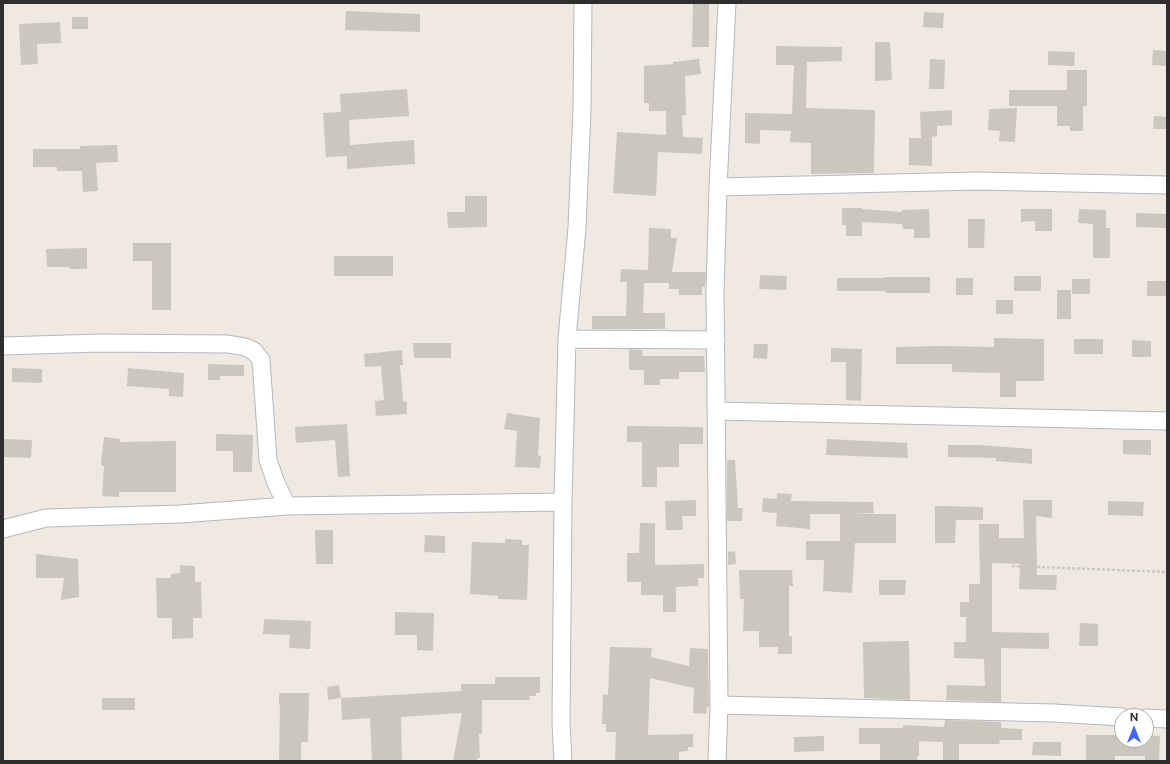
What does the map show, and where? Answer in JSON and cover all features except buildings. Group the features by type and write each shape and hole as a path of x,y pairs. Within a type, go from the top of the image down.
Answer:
{"street":[{"path":"563,761 561,723 563,502 567,339 577,220 582,110 583,3"},
{"path":"717,761 719,705 715,292 718,187 727,3"},
{"path":"718,187 978,181 1167,185"},
{"path":"567,339 716,340"},
{"path":"3,346 99,343 228,344 245,347 254,351 261,360 268,460 276,483 287,506"},
{"path":"716,411 1167,421"},
{"path":"3,529 46,518 180,514 287,506 563,502"},
{"path":"719,705 1054,713 1114,717"},
{"path":"1154,718 1167,719"}],"path":[{"path":"1012,566 1167,572"}]}
